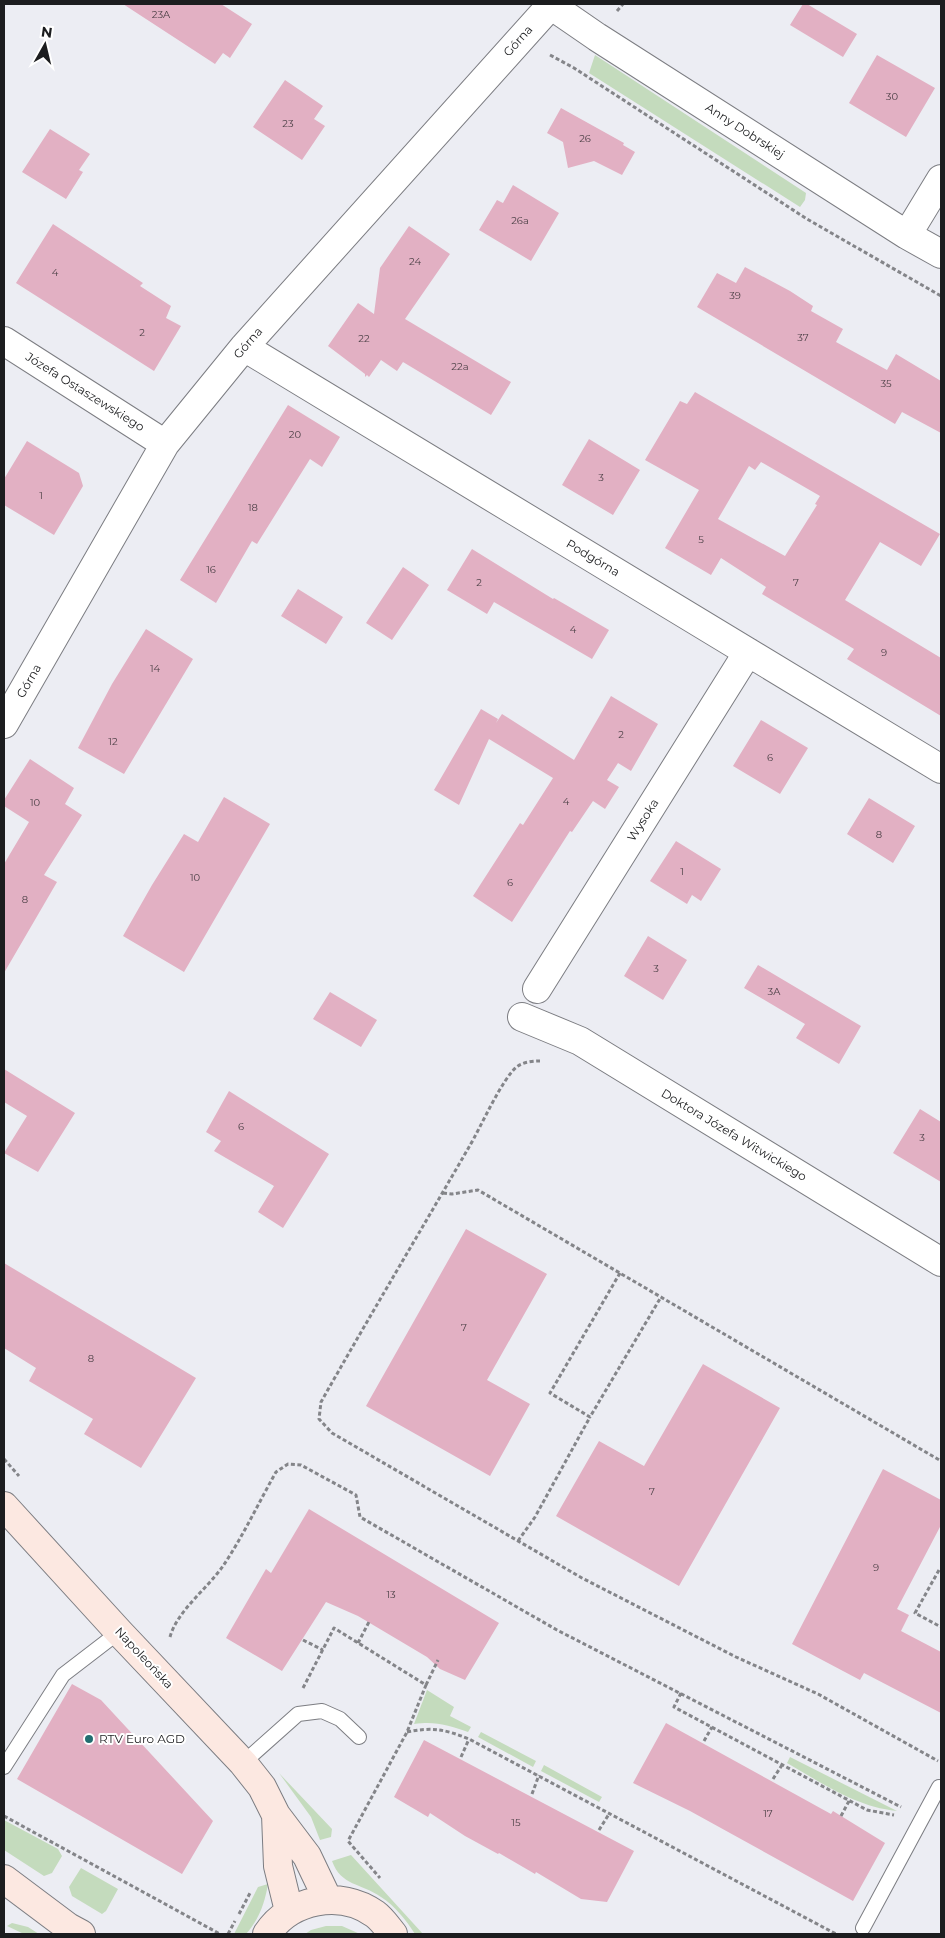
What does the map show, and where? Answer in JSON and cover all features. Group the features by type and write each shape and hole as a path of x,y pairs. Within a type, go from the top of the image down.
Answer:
{"street":[{"name":"Anny Dobrskiej","path":"550,4 597,37 907,235 941,254"},
{"name":"Górna","path":"4,724 165,444 244,347 550,4"},
{"path":"907,235 941,179"},
{"name":"Józefa Ostaszewskiego","path":"4,341 165,444"},
{"name":"Podgórna","path":"244,347 941,769"},
{"name":"Wysoka","path":"537,989 748,652"},
{"name":"Doktora Józefa Witwickiego","path":"522,1018 580,1041 941,1262"},
{"name":"Napoleońska","path":"4,1506 243,1763 262,1788 276,1815 307,1856 328,1900"},
{"name":"Napoleońska","path":"276,1815 278,1866 289,1911"},
{"path":"4,1879 68,1927 81,1934"},
{"path":"267,1934 273,1925 289,1911 307,1903 328,1900 353,1903 375,1915 393,1934"}],"lane":[{"path":"4,1767 63,1675 120,1632"},
{"path":"243,1763 298,1714 322,1711 340,1719 359,1737"},
{"path":"863,1928 916,1815 939,1787"}],"path":[{"path":"546,54 574,68 806,219 941,296"},
{"path":"548,1061 532,1061 518,1066 503,1085 443,1193 321,1402 319,1419 332,1433 582,1578 727,1652 818,1694 941,1762"},
{"path":"443,1193 452,1194 478,1190 941,1461"},
{"path":"590,1418 550,1393 620,1273"},
{"path":"518,1541 534,1517 661,1296"},
{"path":"167,1645 172,1629 180,1617 223,1566 276,1472 288,1464 301,1465 312,1469 356,1494 360,1517 557,1630 916,1815"},
{"path":"941,1569 915,1613 941,1627"},
{"path":"358,1642 370,1620"},
{"path":"302,1690 334,1628 426,1685"},
{"path":"303,1640 323,1650"},
{"path":"348,1841 407,1732 438,1660"},
{"path":"681,1693 674,1707 849,1801 875,1812 900,1816 916,1815"},
{"path":"704,1741 712,1727"},
{"path":"407,1732 429,1728 452,1732 469,1739 836,1934"},
{"path":"461,1757 469,1739"},
{"path":"773,1779 782,1765"},
{"path":"532,1794 539,1775"},
{"path":"841,1816 849,1801"},
{"path":"600,1830 608,1814"},
{"path":"4,1816 220,1934"},
{"path":"228,1934 253,1887"}],"green space":[{"path":"595,55 806,193 805,200 800,207 589,73"},
{"path":"427,1690 454,1707 450,1716 471,1727 468,1732 441,1724 414,1724"},
{"path":"481,1732 536,1761 533,1767 478,1737"},
{"path":"790,1757 897,1811 867,1805 826,1786 787,1763"},
{"path":"544,1765 602,1797 599,1802 541,1771"},
{"path":"279,1773 332,1829 331,1837 320,1840 311,1817"},
{"path":"4,1820 58,1849 62,1856 52,1873 44,1876 4,1850"},
{"path":"351,1855 423,1934 415,1934 400,1914 374,1892 346,1880 341,1875 332,1861"},
{"path":"81,1868 118,1889 106,1911 102,1914 72,1896 69,1887"},
{"path":"268,1884 263,1904 254,1923 246,1934 234,1934 258,1887"},
{"path":"12,1923 28,1927 39,1934 24,1934 7,1926"},
{"path":"326,1926 342,1926 360,1934 305,1934 311,1930"}],"building":[{"path":"123,4 221,4 252,24 230,58 223,53 215,64"},
{"path":"803,4 807,4 857,34 843,57 790,25"},
{"path":"877,55 935,88 906,137 849,103"},
{"path":"285,80 323,106 314,119 325,126 302,160 253,127"},
{"path":"561,108 624,143 623,145 635,152 622,175 594,161 568,168 563,142 547,133"},
{"path":"50,129 90,154 79,170 83,172 66,199 22,172"},
{"path":"513,185 559,213 531,261 479,230 497,200 503,203"},
{"path":"53,224 143,283 140,286 171,306 166,318 181,326 154,371 16,283"},
{"path":"409,226 450,254 405,319 511,382 491,415 403,362 397,371 381,360 369,377 367,375 365,377 365,374 328,346 358,303 374,314 380,268"},
{"path":"745,267 790,291 813,306 811,311 843,329 836,342 887,370 896,354 941,381 941,433 902,412 895,424 697,307 717,273 736,283"},
{"path":"695,392 940,534 921,566 880,542 845,600 941,658 941,716 847,659 854,649 762,594 766,587 721,558 711,575 665,548 699,490 645,460 680,401 687,404","holes":["761,462 820,496 815,504 817,505 785,556 718,519 749,466 755,470"]},
{"path":"288,405 340,437 322,467 310,459 257,544 252,541 216,603 180,580"},
{"path":"589,439 640,470 613,515 562,485"},
{"path":"27,441 79,473 83,486 54,535 4,505 4,479"},
{"path":"472,549 553,599 609,630 592,659 494,602 487,614 447,590"},
{"path":"403,567 429,585 392,640 366,623"},
{"path":"298,589 343,617 326,644 281,616"},
{"path":"146,629 193,659 124,774 78,748 112,684"},
{"path":"611,696 658,724 631,771 618,763 607,780 619,787 605,809 593,801 572,832 570,831 512,922 473,896 520,823 523,825 553,778 489,739 459,805 434,790 481,709 498,719 496,723 502,714 574,760"},
{"path":"761,720 808,748 780,794 733,766"},
{"path":"30,759 74,788 65,804 82,815 44,875 57,882 4,973 4,864 29,822 4,806 4,800"},
{"path":"224,797 270,824 184,972 123,936 184,834 198,842"},
{"path":"869,798 915,826 893,863 847,834"},
{"path":"676,841 721,869 701,901 692,895 687,904 650,881"},
{"path":"648,936 687,960 663,1000 624,976"},
{"path":"758,965 861,1026 839,1064 796,1038 805,1024 744,988"},
{"path":"330,992 377,1020 361,1047 313,1019"},
{"path":"4,1069 75,1113 38,1172 4,1153 27,1116 4,1102"},
{"path":"229,1091 329,1154 283,1228 258,1212 274,1186 214,1151 221,1141 206,1132"},
{"path":"920,1109 941,1122 941,1182 893,1153"},
{"path":"466,1229 547,1274 487,1380 530,1404 490,1476 366,1406"},
{"path":"4,1263 196,1378 141,1468 84,1434 93,1419 29,1381 36,1368 4,1348"},
{"path":"703,1364 780,1408 679,1586 556,1516 599,1441 644,1466"},
{"path":"883,1469 941,1500 941,1525 897,1609 909,1615 901,1631 941,1652 941,1713 864,1673 860,1680 792,1644"},
{"path":"309,1509 499,1623 465,1680 440,1669 427,1657 358,1616 326,1602 282,1671 226,1638 266,1569 271,1573"},
{"name":"RTV Euro AGD","path":"72,1684 101,1700 213,1821 182,1874 17,1779"},
{"path":"666,1723 831,1814 833,1811 885,1843 853,1901 690,1811 633,1783"},
{"path":"424,1740 634,1851 607,1902 581,1899 536,1872 535,1874 465,1836 430,1813 428,1817 394,1797"}],"place":[{"name":"RTV Euro AGD","path":"89,1739"}]}
